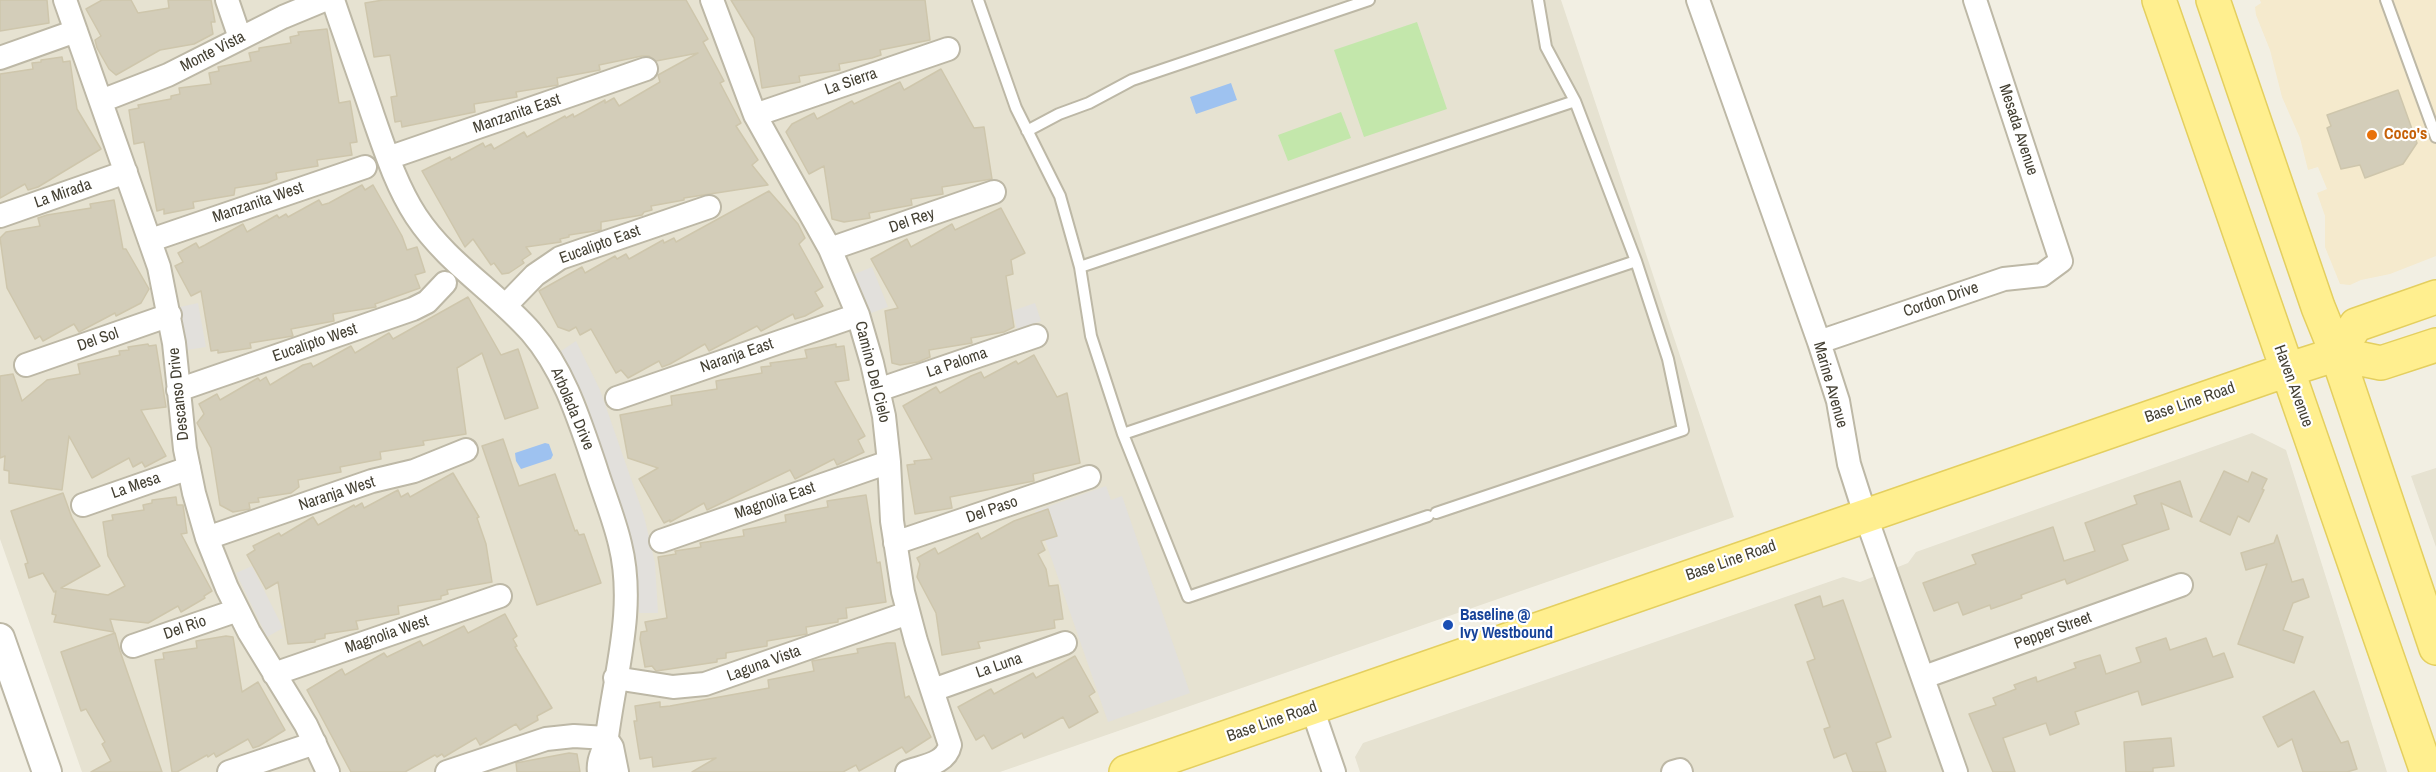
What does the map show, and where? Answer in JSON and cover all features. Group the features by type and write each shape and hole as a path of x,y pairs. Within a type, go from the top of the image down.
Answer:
{"main road":[{"name":"Haven Avenue","path":"2159,0 2427,772"},
{"path":"2213,0 2337,354 2436,648"},
{"path":"2337,354 2356,325 2436,297"},
{"name":"Base Line Road","path":"1126,772 1865,514 2287,370 2337,354 2381,363 2436,345"}],"street":[{"name":"Descanso Drive","path":"65,0 151,240 170,315 181,427 207,538 238,610 315,742 328,772"},
{"path":"227,0 240,38"},
{"name":"Monte Vista","path":"101,101 168,75 283,17 324,0"},
{"name":"Arbolada Drive","path":"333,0 388,158 404,195 426,230 455,263 505,306 538,341 563,382 579,420 620,544 626,581 626,619 606,738 612,747 617,772"},
{"name":"Camino Del Cielo","path":"712,0 755,115 777,158 830,249 858,315 878,390 889,462 895,543 908,613 950,745 948,753 936,762 907,772"},
{"name":"Marine Avenue","path":"1698,0 1819,342 1838,401 1849,464 1956,772"},
{"name":"Mesada Avenue","path":"1975,0 2061,261"},
{"path":"0,57 76,31"},
{"name":"La Sierra","path":"755,115 948,49"},
{"name":"Manzanita East","path":"388,158 646,69"},
{"name":"Manzanita West","path":"151,240 365,166"},
{"name":"La Mirada","path":"0,216 126,172"},
{"name":"Del Rey","path":"830,249 994,192"},
{"name":"Eucalipto East","path":"505,306 535,275 560,258 709,207"},
{"name":"Cordon Drive","path":"1819,342 2004,279 2042,275 2061,261"},
{"name":"Eucalipto West","path":"178,390 413,309 427,302 445,283"},
{"name":"Del Sol","path":"26,365 170,315"},
{"name":"Naranja East","path":"617,398 858,315"},
{"name":"La Paloma","path":"878,390 1036,336"},
{"name":"Naranja West","path":"207,538 372,481 414,471 465,450"},
{"name":"Magnolia East","path":"661,541 889,462"},
{"name":"La Mesa","path":"83,505 189,468"},
{"name":"Del Paso","path":"895,543 1089,477"},
{"name":"Pepper Street","path":"1924,677 2181,585"},
{"name":"Magnolia West","path":"274,674 500,596"},
{"name":"Del Rio","path":"133,646 238,610"},
{"name":"Laguna Vista","path":"615,678 673,687 705,684 908,613"},
{"path":"0,638 47,772"},
{"name":"La Luna","path":"933,690 1065,643"},
{"path":"1312,708 1334,772"},
{"path":"447,772 546,739 574,736 606,738 600,758 599,772"},
{"path":"229,772 315,742"}],"lane":[{"path":"978,0 1016,108 1060,196 1080,267 1090,336 1124,434 1188,597 1683,430 1668,359 1636,261 1575,101 1546,47 1538,0"},
{"path":"1027,131 1059,114 1089,103 1132,80 1369,0"},
{"path":"2386,0 2436,137"},
{"path":"1080,267 1575,101"},
{"path":"1124,434 1636,261"}],"shaded area":[{"path":"0,0 1561,0 1734,517 1000,772 82,772 0,539"},
{"path":"2260,0 2436,0 2436,256 2390,274 2361,280 2350,285 2340,284 2325,247 2325,216 2317,193 2327,189 2318,167 2308,170 2300,138 2282,97 2270,50 2256,15 2255,7 2261,3"},
{"path":"872,267 888,307 871,313 855,274"},
{"path":"198,303 206,347 187,350 180,307"},
{"path":"1035,303 1041,321 1017,329 1012,311"},
{"path":"576,341 600,390 644,516 655,563 658,613 639,613 637,566 627,523 586,401 561,351"},
{"path":"2252,433 2286,450 2387,772 1360,772 1355,757 1363,743 1843,577 1860,582 1908,563 1916,552"},
{"path":"2436,468 2436,547 2411,476"},
{"path":"1106,486 1111,500 1122,496 1190,693 1108,722 1035,511"},
{"path":"252,566 283,628 267,637 236,573"}],"green space":[{"path":"1417,22 1447,109 1364,137 1334,50"},
{"path":"1341,112 1351,138 1288,161 1278,135"}],"water":[{"path":"1231,83 1237,100 1196,114 1190,97"},
{"path":"545,443 549,444 553,455 551,459 521,469 516,461 515,453"}],"building":[{"path":"0,0 47,0 49,23 0,31"},
{"path":"102,0 131,0 138,13 169,8 168,0 211,0 215,22 211,22 213,34 194,44 160,50 116,75 109,69 97,48 95,40 101,36 86,9"},
{"path":"383,0 686,0 708,39 703,42 724,81 720,83 741,123 736,126 758,160 752,165 768,185 684,198 684,200 651,206 652,210 642,215 601,222 601,230 569,235 569,237 560,239 561,242 526,247 531,254 522,260 524,263 509,273 502,274 494,263 491,265 473,239 465,247 422,171 450,157 451,160 483,143 485,147 491,144 494,149 524,132 527,137 565,116 566,118 573,114 574,117 605,100 605,103 614,98 619,106 660,82 658,75 698,53 656,61 649,56 642,56 599,65 600,70 557,78 558,85 516,92 517,97 474,104 475,112 402,127 401,121 395,122 391,97 397,96 390,55 374,57 365,3"},
{"path":"731,0 925,0 930,40 880,50 881,55 839,64 840,70 799,76 800,82 762,88 754,38"},
{"path":"327,29 339,103 350,101 357,142 350,143 352,155 317,160 318,166 276,173 277,179 267,183 235,188 234,195 193,202 194,208 164,214 164,209 157,211 144,142 134,144 129,110 139,108 138,105 171,99 171,96 180,94 179,88 211,84 209,73 219,71 218,67 251,61 249,53 259,51 259,48 291,43 290,37 299,35 298,32"},
{"path":"62,57 63,62 70,61 77,109 101,149 38,187 28,190 25,184 0,198 0,74 33,69 32,63"},
{"path":"941,69 974,128 984,127 992,179 942,187 943,194 911,199 912,205 869,213 870,218 844,222 832,219 824,166 809,174 786,132 792,124 814,113 817,119 852,101 854,104 900,82 904,90"},
{"name":"Coco's","path":"2398,90 2417,143 2403,164 2365,178 2360,165 2341,169 2327,128 2331,126 2327,115"},
{"path":"362,185 365,190 373,185 402,236 407,250 417,247 425,272 415,275 420,288 375,304 376,307 333,314 334,321 291,329 293,336 250,343 251,348 218,353 218,350 211,351 201,291 191,296 175,266 183,262 178,253 196,243 199,248 243,224 247,232 277,215 279,218 286,214 288,217 319,200 322,205 329,203"},
{"path":"769,191 798,224 805,238 799,244 823,287 815,292 823,306 795,319 793,314 761,331 757,326 709,351 705,344 670,364 662,367 659,361 628,378 621,370 616,373 591,329 580,335 576,327 569,331 558,327 539,291 582,267 585,273 615,256 617,259 626,254 629,259 663,240 664,243 674,238 676,242"},
{"path":"114,200 123,249 126,249 149,289 141,303 116,316 115,313 79,332 74,324 43,341 40,336 35,339 7,288 0,238 6,232 40,226 38,218 47,215 91,208 90,204"},
{"path":"1001,208 1025,253 1011,260 1013,274 1006,276 1014,327 1004,332 971,338 972,343 929,350 930,357 918,362 900,365 892,363 885,311 898,308 871,259 907,239 911,247 952,224 955,230"},
{"path":"468,297 501,355 518,349 538,408 505,419 482,353 457,368 466,434 423,441 424,445 380,452 381,459 340,467 341,472 298,480 299,487 291,493 258,498 259,502 249,503 250,509 233,512 220,505 211,448 197,423 204,414 199,404 217,394 220,400 258,378 260,381 266,377 270,385 303,365 311,363 313,367 351,346 355,353 389,333 393,339"},
{"path":"148,344 149,346 156,345 166,407 141,410 166,456 145,467 142,462 133,467 129,458 92,478 69,436 62,490 9,483 9,471 4,470 5,456 0,458 0,376 13,374 22,401 47,380 80,374 78,364 120,355 119,351 129,350 128,347"},
{"path":"836,344 836,347 844,346 849,380 835,382 865,436 858,440 864,452 837,465 834,459 795,479 790,470 707,510 704,503 664,523 639,479 658,468 628,458 620,415 672,405 671,396 717,389 716,381 762,373 761,367 771,366 770,363 807,358 805,350"},
{"path":"1034,355 1057,397 1067,393 1080,463 1033,474 1034,481 950,497 952,508 915,514 907,465 915,464 914,461 932,459 903,406 936,387 940,393 971,376 981,372 984,378 1016,361 1018,364"},
{"path":"503,439 519,486 555,474 575,531 577,530 579,535 584,534 601,583 537,605 482,446"},
{"path":"2224,471 2248,482 2252,472 2267,479 2249,522 2238,516 2230,535 2200,521"},
{"path":"453,473 479,517 477,518 486,544 492,582 447,590 448,594 441,596 441,599 398,606 399,614 356,621 358,629 325,634 325,638 315,640 315,642 288,644 278,582 266,589 247,555 255,550 253,546 279,533 281,536 313,517 318,525 354,505 355,507 362,503 364,508 398,490 401,497 408,493 410,497"},
{"path":"2180,481 2192,517 2161,503 2169,529 2122,545 2128,560 2067,584 2065,579 1991,609 1990,605 1963,615 1958,602 1934,611 1923,583 1976,564 1972,555 2053,527 2064,561 2095,551 2085,523 2137,504 2134,496"},
{"path":"63,493 72,518 100,566 61,588 108,595 125,586 108,556 103,522 113,520 112,515 144,510 143,505 152,503 152,500 176,497 177,505 183,505 187,533 181,534 212,591 204,596 205,598 181,612 178,606 148,623 110,619 114,632 54,622 56,615 52,614 56,591 54,592 43,573 29,578 25,564 28,563 11,511"},
{"path":"866,495 886,602 846,608 847,618 838,619 838,622 806,627 807,634 767,641 767,646 726,653 726,658 717,659 717,662 656,671 652,666 645,667 640,639 641,632 647,631 645,622 667,618 658,557 676,554 675,551 701,547 700,543 744,536 743,530 786,522 785,515 828,507 827,501"},
{"path":"1048,509 1057,536 1041,541 1045,550 1038,554 1046,569 1049,586 1058,585 1063,619 1054,620 1055,628 978,642 980,648 942,655 936,613 917,577 920,564 917,558 935,548 938,554 978,533 981,539 1014,521"},
{"path":"2277,535 2292,582 2303,579 2309,597 2293,603 2283,630 2303,637 2294,663 2238,644 2267,564 2246,570 2241,553 2274,543"},
{"path":"1820,596 1823,607 1843,600 1891,737 1876,743 1886,772 1853,772 1846,753 1834,758 1824,729 1830,727 1807,662 1815,659 1795,605"},
{"path":"505,614 517,636 513,639 517,646 515,647 552,708 537,716 538,720 520,730 516,724 480,745 476,738 444,757 442,754 437,757 435,755 405,772 351,772 307,690 342,669 345,675 384,653 387,657 420,641 423,646 464,626 468,633"},
{"path":"115,633 162,772 91,772 111,761 102,744 105,742 86,709 81,711 61,652"},
{"path":"233,637 242,692 258,682 285,730 259,746 253,748 248,739 216,757 214,753 208,757 207,755 177,772 172,772 155,660 164,659 163,653 197,648 196,641"},
{"path":"2166,638 2170,650 2206,638 2213,657 2224,653 2233,677 2142,705 2138,691 2075,712 2079,724 2050,735 2046,723 2003,738 2015,772 1993,772 1969,714 1996,705 1993,698 2016,689 2014,685 2036,677 2037,682 2076,668 2074,663 2100,655 2106,674 2141,662 2136,648"},
{"path":"895,643 905,698 909,696 931,737 906,753 902,747 859,771 856,765 843,772 692,772 716,758 653,767 652,757 640,759 634,721 637,721 635,706 660,702 660,707 670,706 769,688 768,680 814,671 812,661 858,653 857,649"},
{"path":"1075,656 1095,692 1089,696 1098,712 1069,728 1063,717 1024,738 1022,733 992,749 984,735 976,740 958,707 991,689 994,694 1033,673 1036,678"},
{"path":"2314,691 2341,743 2348,741 2357,769 2347,772 2303,772 2292,739 2278,747 2263,717"},
{"path":"2171,738 2174,766 2153,768 2153,772 2126,772 2124,742"},
{"path":"569,753 577,754 580,772 517,772 516,763"}],"place":[{"name":"Coco's","path":"2372,135"},
{"name":"Baseline @ Ivy Westbound","path":"1448,625"}]}
